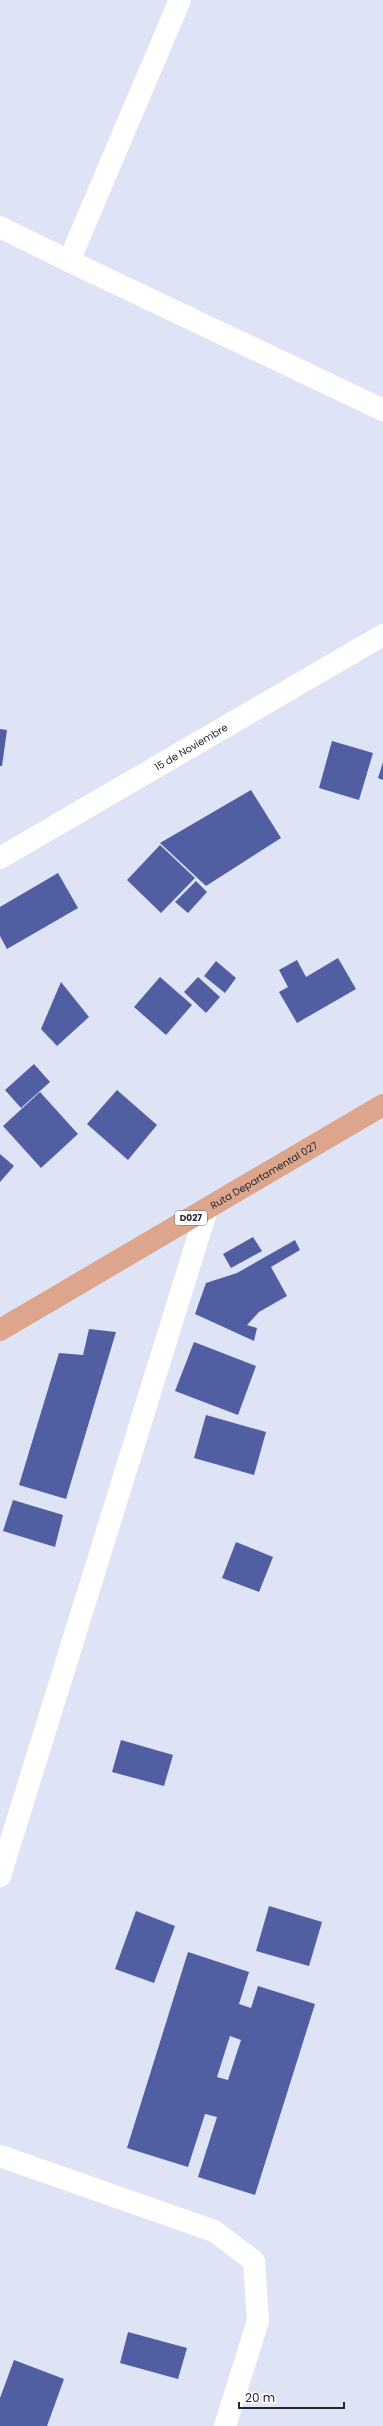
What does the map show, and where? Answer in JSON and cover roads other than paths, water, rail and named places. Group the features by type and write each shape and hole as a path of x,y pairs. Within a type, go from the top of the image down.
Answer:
{"main road":[{"name":"Ruta Departamental 027","path":"0,1330 383,1105"}],"street":[{"path":"69,261 180,0"},
{"path":"0,227 383,410"},
{"name":"15 de Noviembre","path":"0,858 383,635"},
{"path":"0,1876 207,1209"},
{"path":"0,2156 214,2231 254,2261 258,2321 226,2426"}]}
